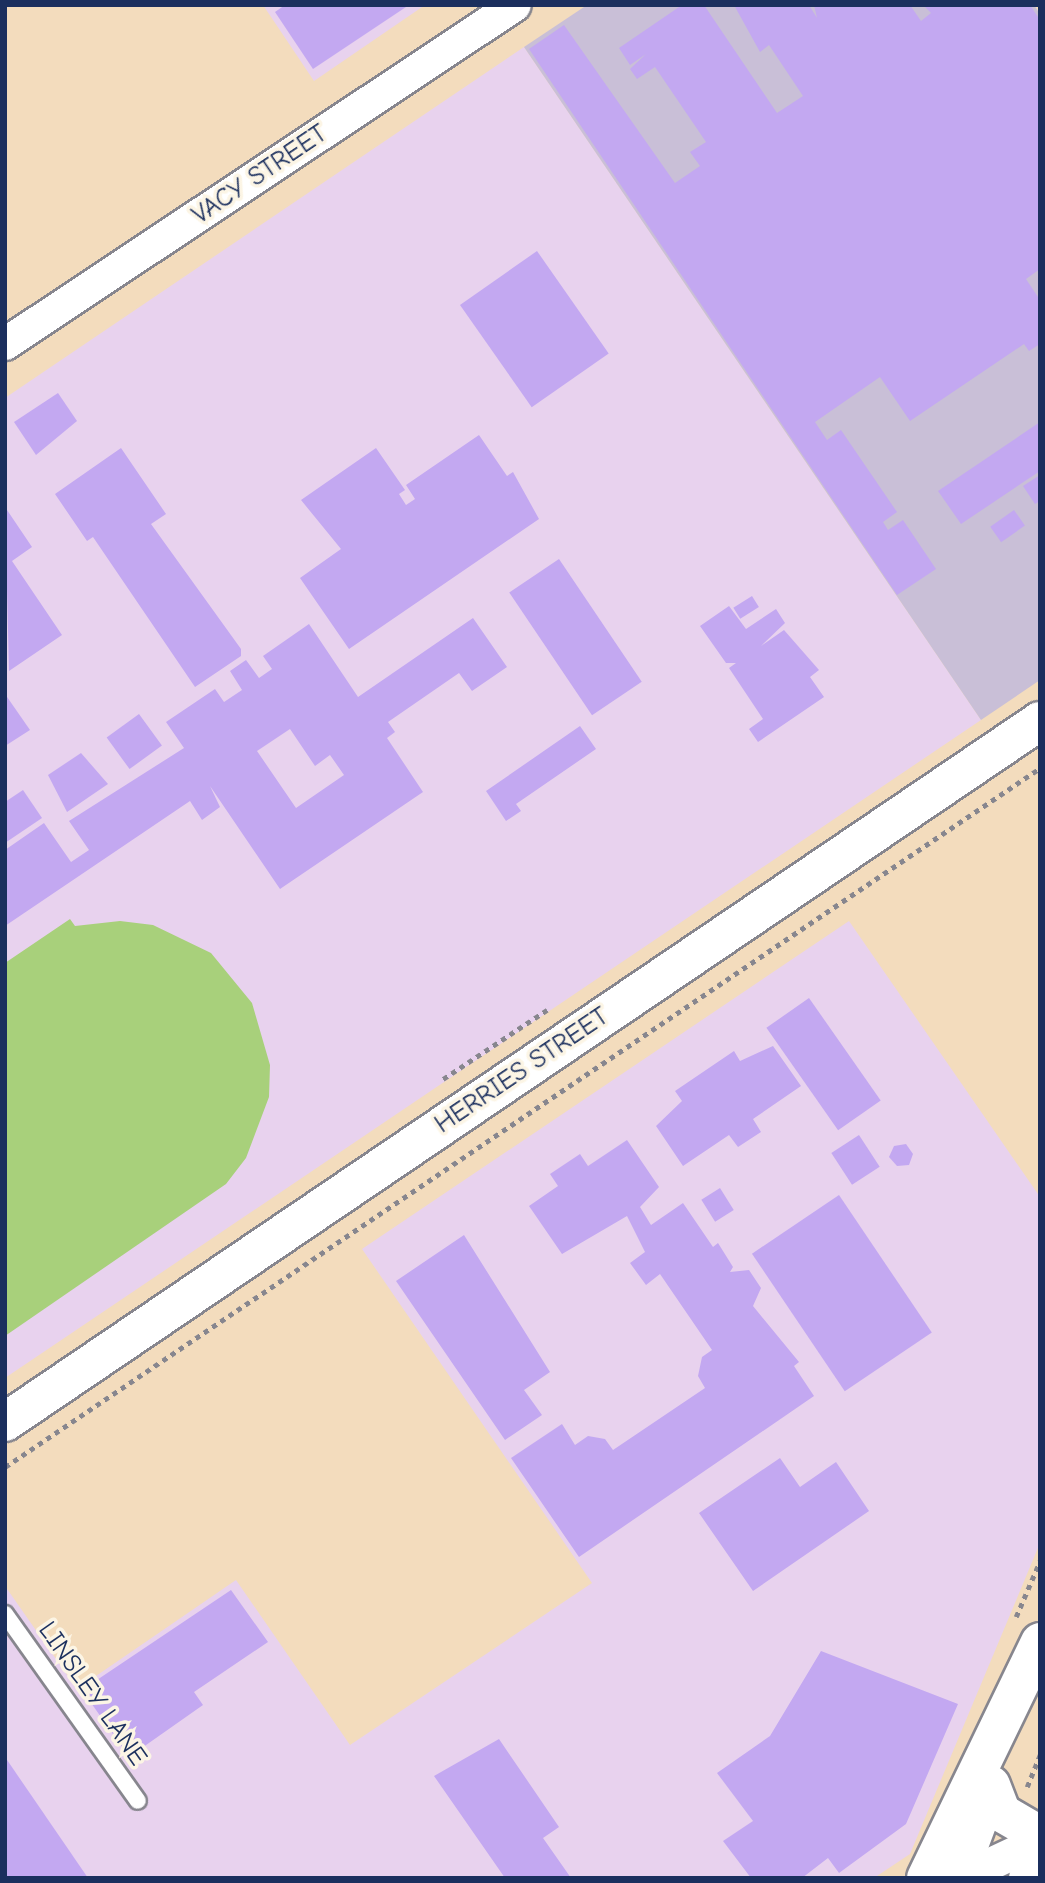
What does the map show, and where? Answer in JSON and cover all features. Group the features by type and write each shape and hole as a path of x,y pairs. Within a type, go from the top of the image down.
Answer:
{"street":[{"name":"VACY STREET","path":"5,344 515,5"},
{"name":"HERRIES STREET","path":"5,1422 1040,721"},
{"path":"959,1878 1040,1644"},
{"path":"926,1878 1040,1644"},
{"path":"991,1785 1002,1813 1040,1835"},
{"path":"959,1878 1040,1841"},
{"path":"1025,1878 1040,1870"}],"lane":[{"name":"LINSLEY LANE","path":"5,1614 138,1801"}],"path":[{"path":"5,1467 1040,768"}],"shaded area":[{"path":"263,5 425,5 314,81"},
{"path":"587,5 1034,5 1040,14 1040,680 981,720 524,47"},
{"path":"524,47 981,720 5,1378 5,398"},
{"path":"849,921 1040,1197 1040,1543 910,1854 874,1878 5,1878 5,1586 77,1689 236,1580 350,1745 592,1583 362,1249"}],"green space":[{"path":"70,919 75,926 120,921 153,925 211,953 252,1003 270,1065 269,1097 246,1158 226,1184 5,1336 5,963"}],"building":[{"path":"285,5 409,5 313,69 275,12"},
{"path":"682,5 704,5 777,113 803,96 769,45 760,52 734,5 809,5 817,18 814,5 910,5 921,21 931,13 923,5 1030,5 1040,20 1040,269 1026,279 1040,300 1040,344 1029,351 1024,344 910,421 880,377 815,422 827,440 841,430 897,512 883,522 888,530 903,520 936,569 897,595 529,49 564,25 675,183 700,166 690,152 706,142 655,67 637,79 630,69 646,54 630,65 619,48"},
{"path":"537,251 609,353 532,407 460,305"},
{"path":"58,393 77,421 36,455 14,422"},
{"path":"1040,422 1040,471 961,524 938,491"},
{"path":"479,435 507,476 513,472 539,519 349,649 300,578 341,549 301,500 376,448 405,490 399,494 406,505 415,499 406,485"},
{"path":"121,448 166,514 151,524 241,649 241,656 195,687 93,537 87,541 55,494"},
{"path":"1040,475 1040,501 1035,504 1023,486"},
{"path":"5,507 32,547 12,561 62,635 9,671"},
{"path":"1014,510 1025,526 1001,542 990,527"},
{"path":"559,559 642,682 592,715 509,593"},
{"path":"752,596 759,607 740,619 733,608"},
{"path":"729,606 746,629 776,609 785,623 761,646 784,630 819,670 810,677 824,697 758,742 749,729 763,719 729,668 736,663 726,663 700,626"},
{"path":"473,618 507,667 472,691 459,673 388,722 395,732 387,738 423,792 280,889 210,786 220,807 202,820 190,801 5,926 5,850 44,823 71,862 89,850 69,821 184,748 166,722 215,689 224,702 242,690 230,671 246,660 259,678 272,669 263,656 309,624 358,697","holes":["290,729 315,766 330,755 344,775 296,808 257,751"]},
{"path":"5,694 30,730 5,746"},
{"path":"139,714 162,746 130,769 107,738"},
{"path":"580,726 596,749 516,804 521,811 506,821 486,791"},
{"path":"81,753 108,784 67,812 48,775"},
{"path":"23,790 42,818 5,843 5,802"},
{"path":"809,998 881,1100 838,1130 766,1028"},
{"path":"773,1046 801,1086 753,1119 761,1132 738,1147 729,1135 683,1166 656,1126 682,1101 675,1091 734,1051 740,1061"},
{"path":"859,1135 880,1167 852,1185 831,1153"},
{"path":"627,1140 659,1187 640,1207 651,1225 683,1203 713,1247 718,1243 733,1267 730,1272 749,1270 761,1288 753,1306 799,1362 794,1366 814,1396 579,1557 511,1458 562,1424 575,1445 588,1436 605,1439 613,1450 705,1388 698,1376 702,1357 712,1350 660,1274 646,1285 630,1263 645,1252 627,1216 562,1254 529,1206 558,1186 550,1174 580,1154 588,1166"},
{"path":"906,1144 913,1154 909,1165 897,1166 889,1157 894,1146"},
{"path":"720,1188 734,1210 715,1222 701,1200"},
{"path":"839,1195 932,1333 845,1391 752,1254"},
{"path":"464,1235 550,1372 524,1390 542,1415 505,1440 396,1281"},
{"path":"780,1458 800,1487 836,1462 869,1511 753,1591 699,1513"},
{"path":"231,1590 268,1642 194,1692 203,1705 129,1757 82,1690"},
{"path":"821,1651 958,1704 906,1824 839,1873 828,1858 802,1878 751,1878 723,1841 753,1821 717,1773 770,1736"},
{"path":"499,1739 559,1827 543,1838 571,1878 505,1878 434,1776"},
{"path":"5,1757 88,1878 5,1878"}]}
